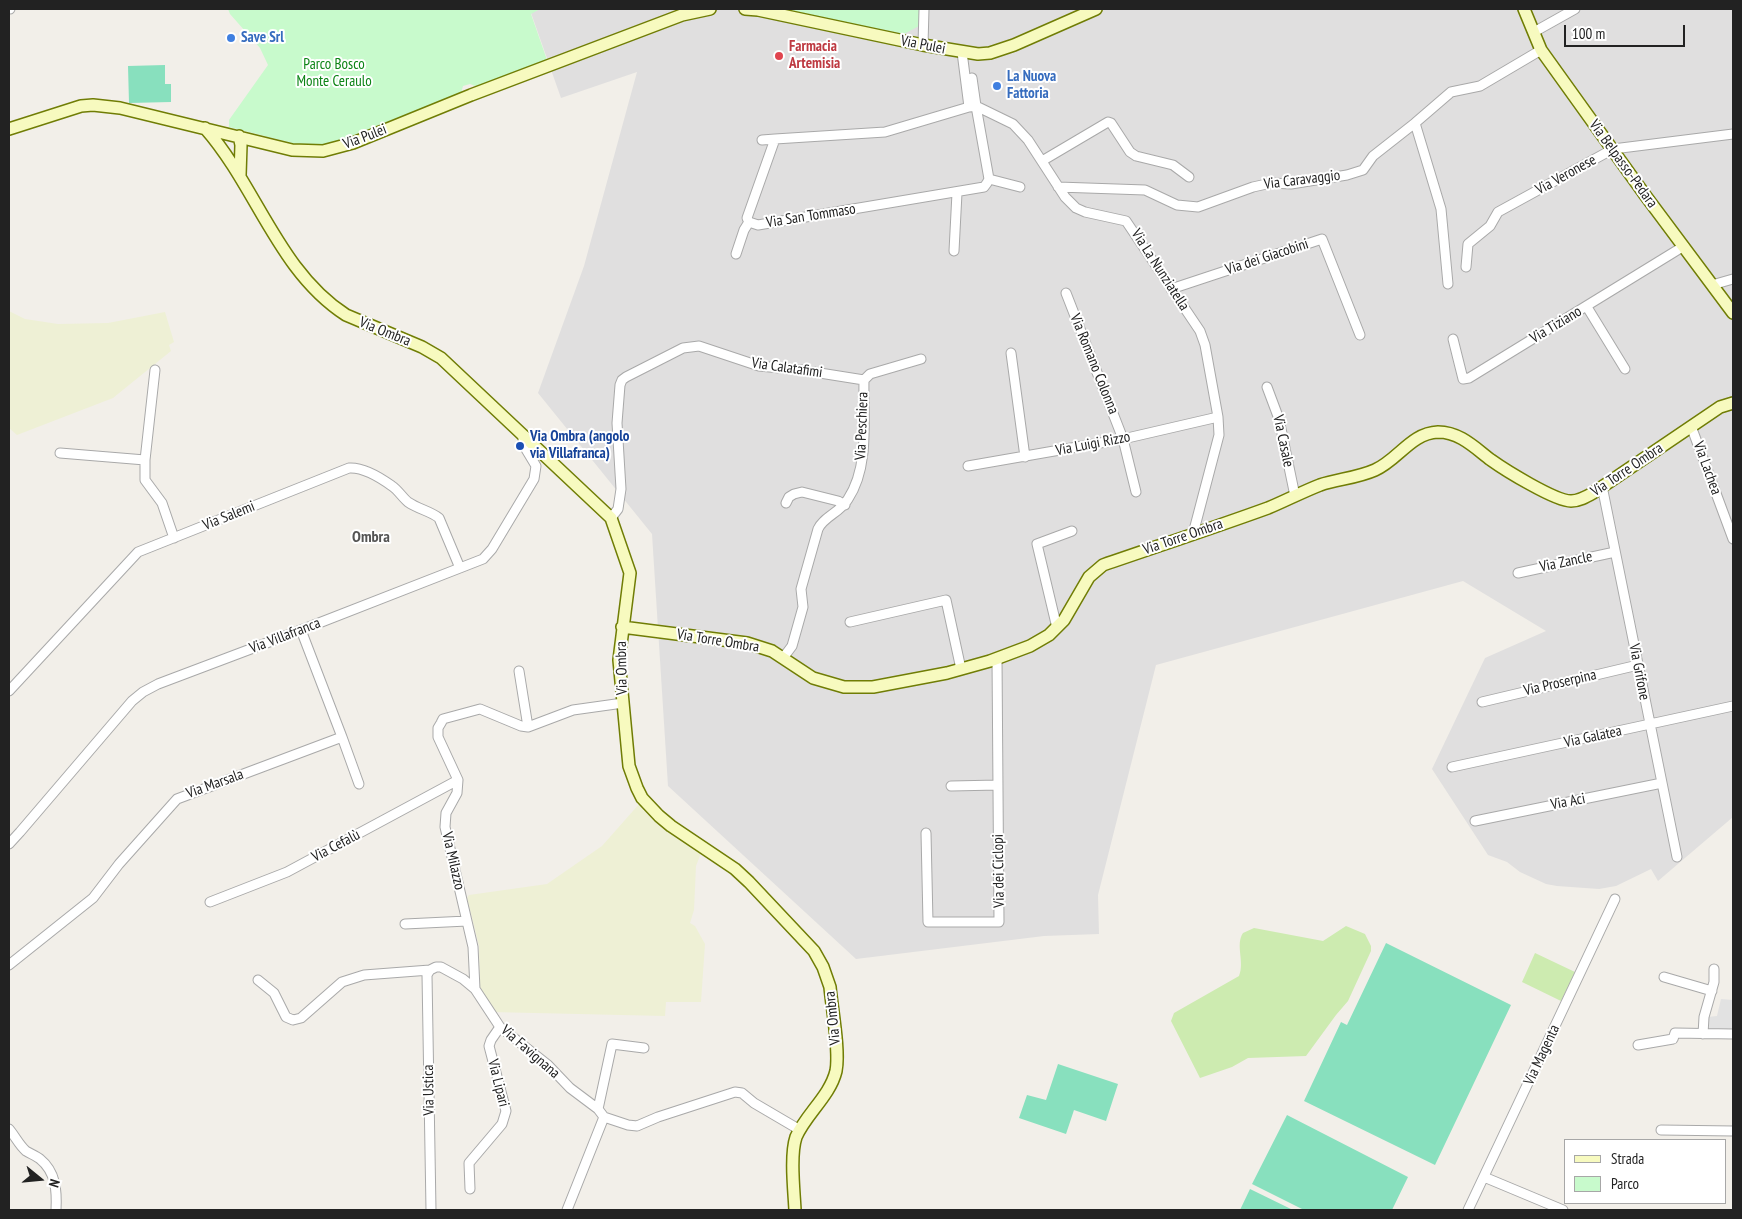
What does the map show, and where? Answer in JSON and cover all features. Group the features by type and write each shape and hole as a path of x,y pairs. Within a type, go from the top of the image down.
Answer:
{"main road":[{"name":"Via Pulei","path":"9,129 68,109 94,105 120,108 292,150 316,151 336,148 682,16 710,9"},
{"name":"Via Pulei","path":"744,9 758,10 965,53 990,53 1001,50 1096,9"},
{"name":"Via Belpasso-Pedara","path":"1524,9 1542,50 1733,313"},
{"path":"205,128 235,159"},
{"path":"235,159 240,145 239,136"},
{"path":"235,159 250,147 262,142"},
{"name":"Via Ombra","path":"235,159 240,176 299,273 325,300 357,321 432,352 441,358 611,518 630,573 619,660 622,703 632,778 642,798 659,816 735,869 749,882 806,942 819,959 828,977 836,1047 836,1073 800,1130 794,1146 794,1210"},
{"name":"Via Torre Ombra","path":"622,627 747,643 762,647 783,658 813,678 834,685 868,688 886,685 961,669 1030,646 1057,628 1064,620 1089,577 1103,565 1270,508 1319,486 1375,470 1413,441 1430,433 1450,434 1467,441 1492,461 1556,497 1572,501 1581,499 1691,426 1720,408 1733,403"}],"street":[{"path":"924,9 924,45"},
{"path":"1534,32 1575,9"},
{"name":"Via Caravaggio","path":"1058,187 1145,190 1177,205 1198,207 1253,187 1271,183 1291,184 1347,175 1362,170 1373,156 1451,92 1480,86 1542,50"},
{"path":"965,53 972,107 989,179 1020,187"},
{"path":"762,140 885,132 972,107"},
{"name":"Via La Nunziatella","path":"972,107 1013,124 1028,140 1065,197 1079,210 1126,221 1200,331 1205,345 1218,417 1219,435 1193,534"},
{"path":"1042,161 1108,122 1111,123 1130,152 1136,156 1173,166 1189,177"},
{"path":"1415,123 1441,209 1448,284"},
{"name":"Via Veronese","path":"1466,267 1468,244 1490,226 1498,212 1613,150 1733,134"},
{"name":"Via San Tommaso","path":"775,139 747,218 749,222 758,225 957,193 984,187 989,179"},
{"path":"954,251 957,193"},
{"path":"736,254 744,230 749,222"},
{"name":"Via dei Giacobini","path":"1171,289 1322,239 1360,335"},
{"name":"Via Tiziano","path":"1453,339 1463,380 1587,307 1684,246"},
{"path":"1712,285 1733,279"},
{"name":"Via Romano Colonna","path":"1066,293 1123,438 1136,492"},
{"path":"1587,307 1625,369"},
{"name":"Via Calatafimi","path":"611,518 618,509 620,500 621,468 617,424 620,385 626,377 683,348 699,346 759,366 801,370 864,380"},
{"path":"1011,353 1025,457"},
{"path":"864,380 870,374 921,359"},
{"path":"155,370 145,460 145,480 162,503 174,538"},
{"name":"Via Peschiera","path":"783,658 792,646 804,607 801,589 818,529 821,523 845,505 860,472 863,450 864,380"},
{"name":"Via Casale","path":"1267,387 1279,419 1295,496"},
{"name":"Via Luigi Rizzo","path":"968,466 1123,438 1218,417"},
{"name":"Via Lachea","path":"1691,426 1733,539"},
{"name":"Via Villafranca","path":"9,844 132,701 143,692 158,684 483,559 489,554 534,479 536,466 524,446 523,439 525,436"},
{"path":"60,453 145,460"},
{"name":"Via Salemi","path":"9,691 138,552 349,468 356,468 392,486 409,502 439,518 460,568"},
{"name":"Via Grifone","path":"1602,486 1677,857"},
{"path":"786,503 789,497 802,492 838,501 845,505"},
{"path":"1057,628 1037,544 1072,530"},
{"name":"Via Zancle","path":"1518,573 1615,552"},
{"path":"850,622 946,600 961,669"},
{"path":"301,630 359,784"},
{"name":"Via dei Ciclopi","path":"926,832 928,922 999,922 997,658"},
{"name":"Via Proserpina","path":"1482,702 1638,665"},
{"path":"519,671 528,727"},
{"path":"458,780 438,738 438,728 444,720 480,709 521,726 528,727 572,710 622,703"},
{"name":"Via Galatea","path":"1452,767 1733,706"},
{"name":"Via Marsala","path":"9,965 84,907 119,864 177,799 342,737"},
{"name":"Via Cefalù","path":"210,902 287,872 458,780"},
{"name":"Via Milazzo","path":"458,780 457,793 444,820 473,947 475,989"},
{"name":"Via Aci","path":"1474,820 1662,782"},
{"path":"951,786 998,785"},
{"name":"Via Magenta","path":"1468,1210 1615,899"},
{"path":"405,924 467,921"},
{"name":"Via Favignana","path":"258,980 274,993 286,1017 293,1020 307,1015 319,1001 342,982 364,975 430,970 441,967 463,979 475,989 500,1027 548,1065 570,1088 598,1109 604,1117"},
{"path":"1703,1034 1704,1017 1712,991 1714,969"},
{"name":"Via Ustica","path":"430,970 427,975 432,1210"},
{"path":"1664,977 1712,991"},
{"name":"Via Lipari","path":"470,1189 469,1163 505,1118 506,1111 489,1046 500,1027"},
{"path":"1638,1045 1673,1039 1675,1034 1733,1034"},
{"path":"598,1109 612,1044 644,1048"},
{"path":"567,1210 604,1117 637,1126 658,1117 735,1092 742,1093 754,1103 800,1130"},
{"path":"9,1129 21,1145 28,1152 39,1158 52,1174 57,1190 56,1210"},
{"path":"1661,1130 1733,1131"},
{"path":"1484,1177 1564,1210"}],"shaded area":[{"path":"540,9 874,9 921,23 919,9 1733,9 1733,817 1658,881 1651,869 1616,886 1599,889 1557,886 1546,884 1520,872 1507,862 1488,855 1432,769 1485,658 1546,631 1463,581 1156,665 1098,895 1099,934 1044,936 856,959 668,786 652,534 538,393 584,266 637,72 561,98 531,13"},
{"path":"1721,999 1733,1000 1733,1030 1708,1031 1707,1017 1717,1016"}],"green space":[{"name":"Parco Bosco Monte Ceraulo","path":"228,9 540,9 531,14 547,60 478,87 470,84 463,86 461,93 341,140 317,146 304,146 229,127 229,120 268,65 260,48 230,14"},
{"path":"780,9 919,9 921,23 904,34"},
{"path":"165,65 165,84 171,84 171,102 129,103 128,66"},
{"path":"9,311 25,319 58,324 108,323 165,312 174,342 169,345 171,351 113,398 17,435 9,428"},
{"path":"640,803 657,822 701,853 696,866 694,910 690,923 695,926 705,944 701,1002 666,1002 665,1016 491,1012 493,1009 480,990 479,946 467,898 469,895 547,884 602,846"},
{"path":"1346,926 1365,934 1371,946 1371,951 1348,1001 1306,1056 1248,1058 1232,1067 1200,1078 1171,1021 1174,1013 1239,976 1241,971 1240,943 1243,933 1254,928 1323,941"},
{"path":"1386,943 1511,1005 1435,1165 1304,1101 1341,1022 1347,1025"},
{"path":"1535,953 1575,972 1561,1001 1522,982"},
{"path":"1058,1064 1118,1084 1106,1121 1074,1110 1066,1134 1019,1118 1027,1095 1046,1100"},
{"path":"1287,1115 1408,1177 1392,1210 1304,1210 1252,1184"},
{"path":"1250,1189 1293,1210 1240,1210"}],"place":[{"name":"Save Srl","path":"231,38"},
{"name":"Farmacia Artemisia","path":"779,56"},
{"name":"La Nuova Fattoria","path":"997,86"},
{"name":"Via Ombra (angolo via Villafranca)","path":"520,446"}],"district":[{"name":"Ombra","path":"371,537"}]}
